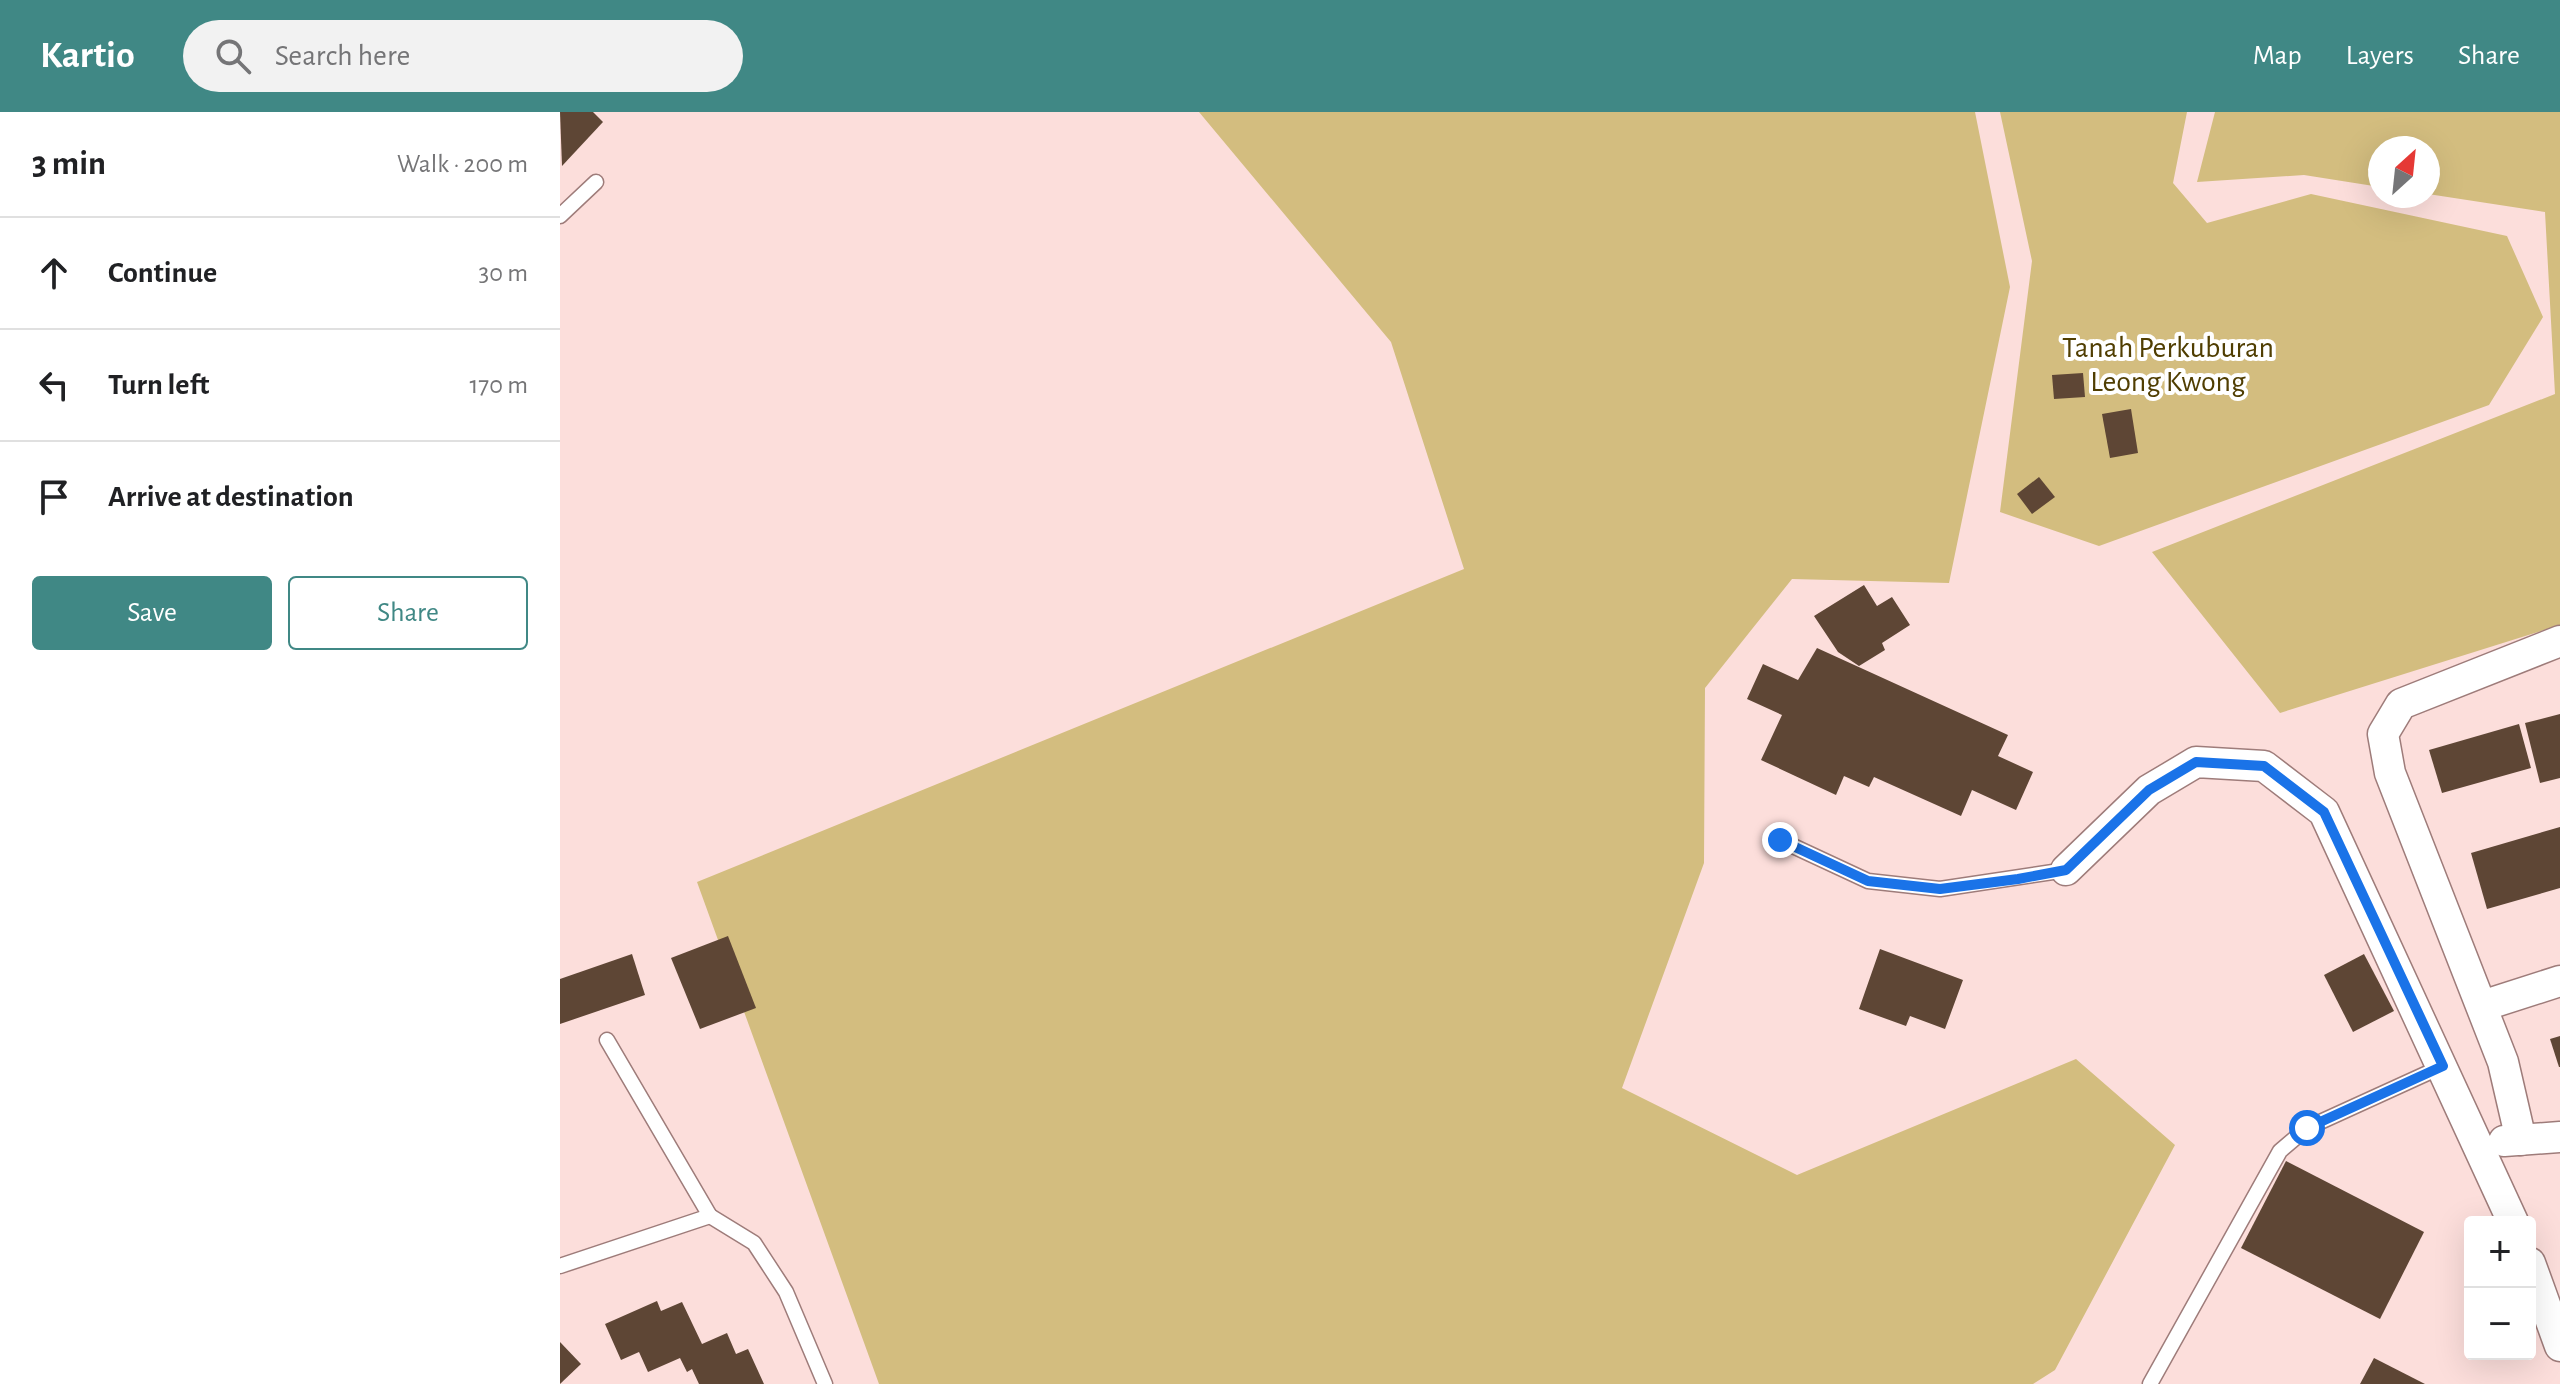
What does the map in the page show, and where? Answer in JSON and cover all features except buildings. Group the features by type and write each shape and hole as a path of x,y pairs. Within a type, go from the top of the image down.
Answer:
{"street":[{"path":"2521,1140 2503,1062 2390,773 2383,734 2401,704 2560,641"},
{"path":"2066,870 2149,790 2196,762 2264,766 2324,812 2510,1216"},
{"path":"2482,1006 2560,981"},
{"path":"2478,1143 2560,1137"},
{"path":"2536,1280 2560,1346"}],"lane":[{"path":"560,216 596,182"},
{"path":"1780,840 1868,881 1940,889 2066,870"},
{"path":"607,1040 710,1216 754,1243 786,1292 825,1384"},
{"path":"2150,1384 2280,1151 2307,1128 2443,1066"},
{"path":"560,1266 710,1216"}],"green space":[{"path":"1199,112 1975,112 2010,287 1949,583 1792,579 1705,688 1704,863 1622,1088 1797,1175 2076,1059 2175,1145 2055,1370 2033,1384 879,1384 697,882 1464,569 1391,342"},
{"name":"Tanah Perkuburan Leong Kwong","path":"2000,112 2187,112 2173,183 2207,223 2311,194 2507,236 2543,317 2489,405 2099,546 2000,512 2032,261"},
{"path":"2215,112 2560,112 2560,625 2280,713 2152,552 2555,394 2545,212 2440,196 2440,136 2368,136 2368,185 2304,175 2197,182"}],"route":[{"path":"1780,840 1868,881 1940,889 2018,879 2066,870 2149,790 2196,762 2264,766 2324,812 2443,1066 2307,1128"}]}
